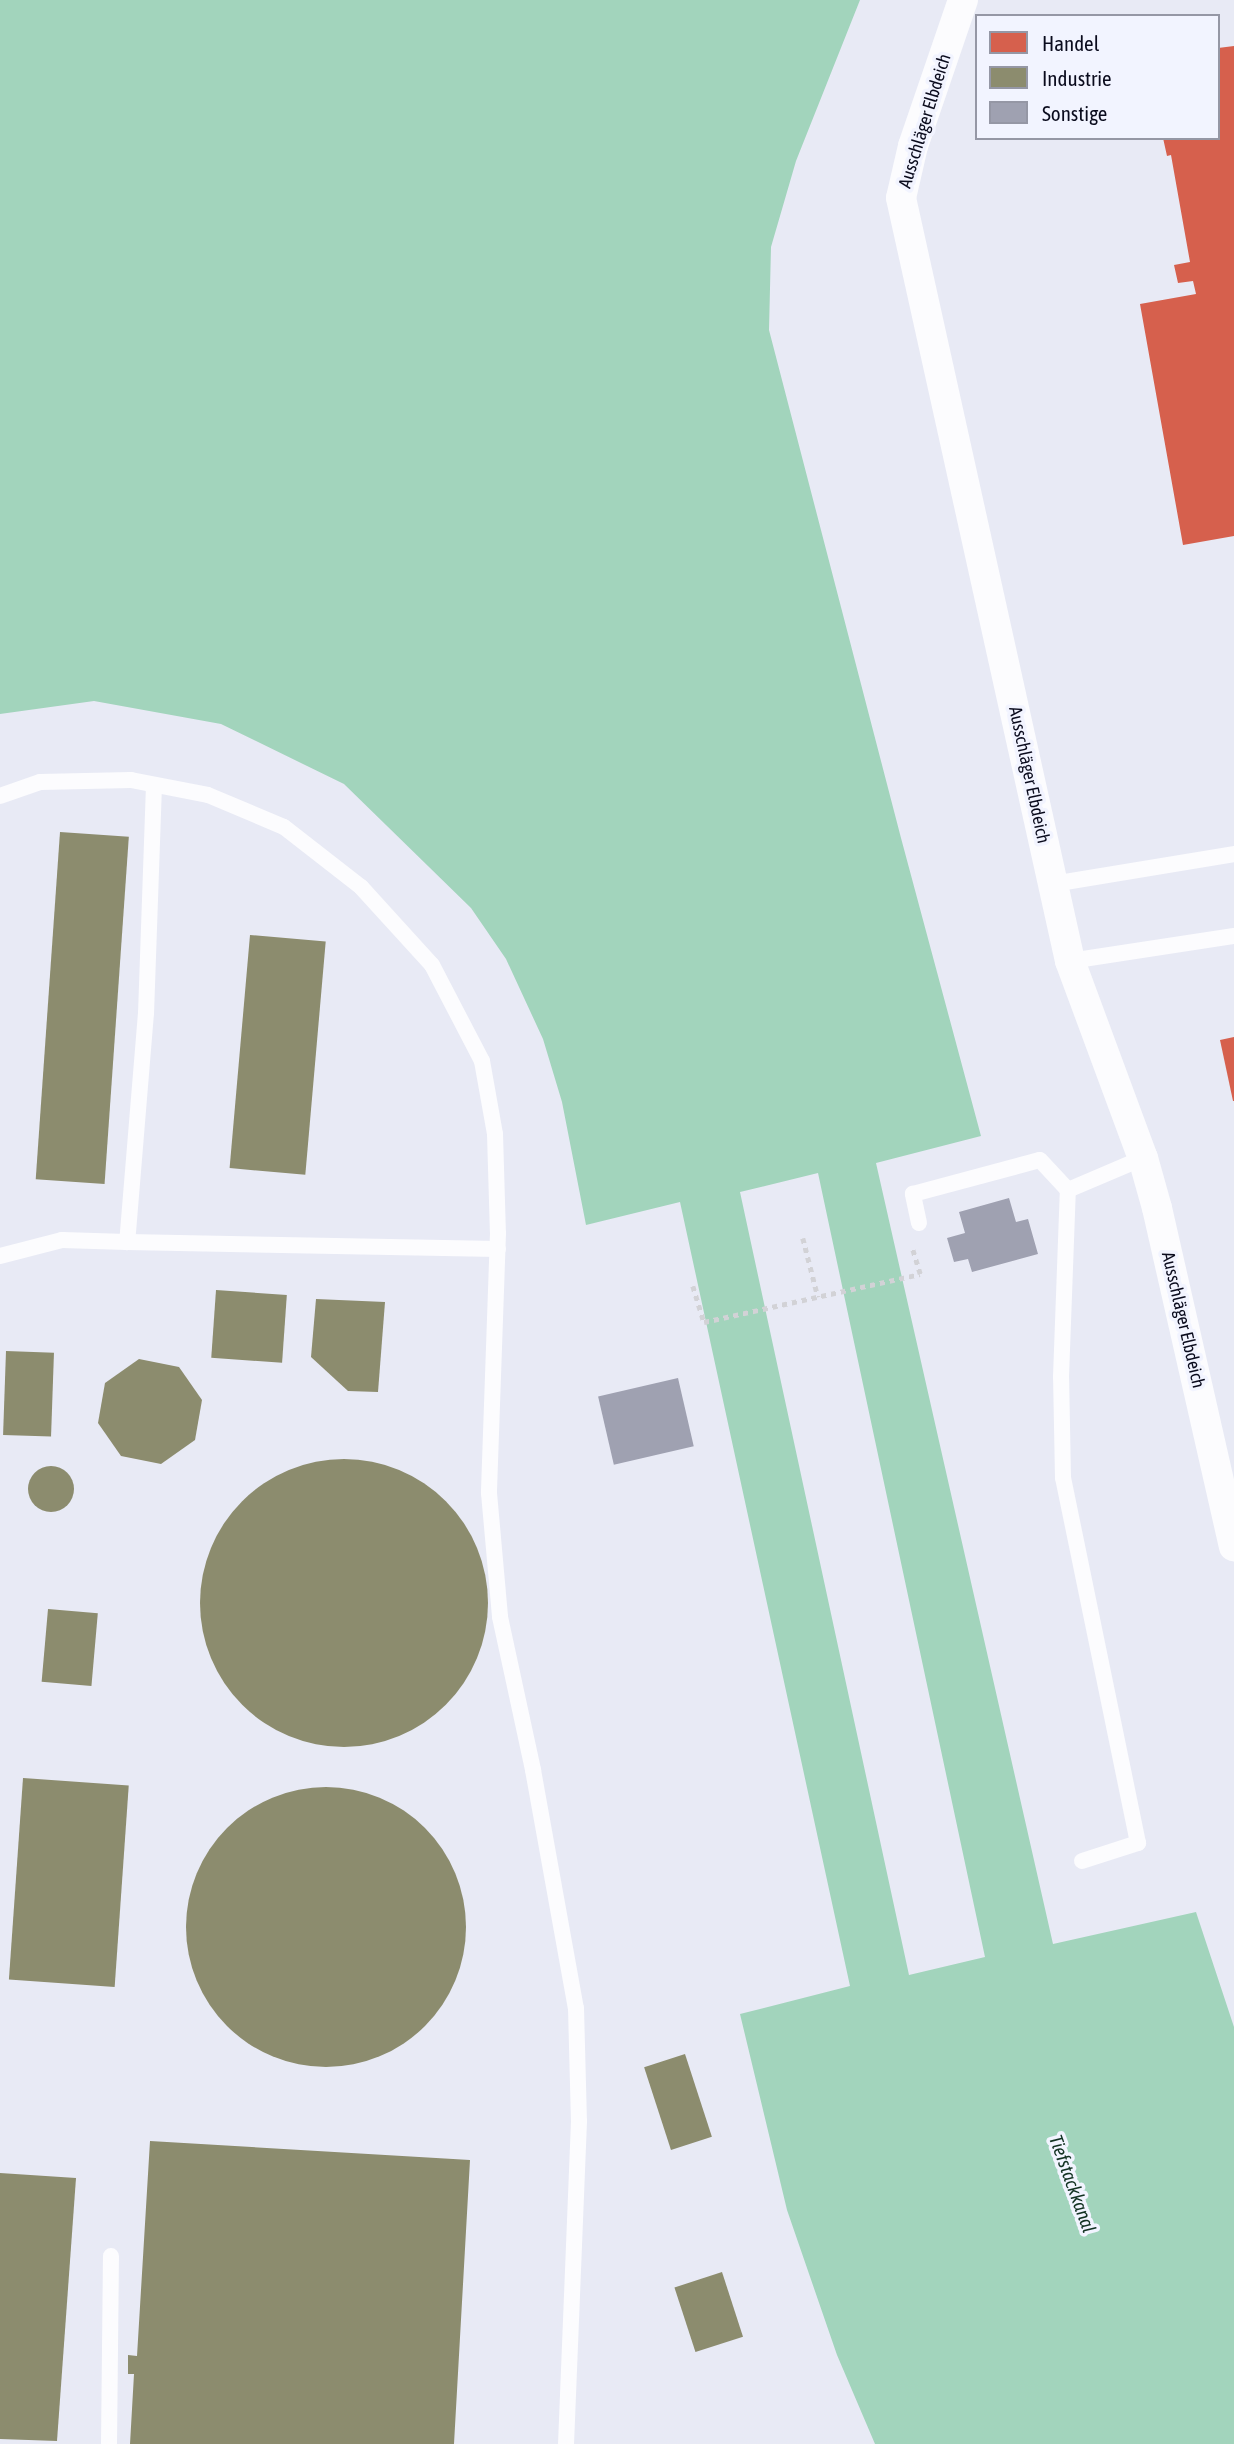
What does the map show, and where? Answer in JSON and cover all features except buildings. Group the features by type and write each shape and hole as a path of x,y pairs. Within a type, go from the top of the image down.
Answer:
{"street":[{"name":"Ausschläger Elbdeich","path":"963,0 913,146 901,198 1070,961 1143,1158 1166,1245 1234,1546"}],"lane":[{"path":"0,796 40,782 131,780 208,795 284,827 361,887 432,965 482,1061 495,1134 498,1249 489,1493 500,1617 540,1808 576,2008 579,2121 566,2444"},
{"path":"127,1242 146,1013 154,785"},
{"path":"1053,884 1234,854"},
{"path":"1070,961 1234,936"},
{"path":"1068,1190 1143,1158"},
{"path":"919,1223 913,1194 1040,1160 1068,1190 1061,1377 1063,1478 1138,1843 1082,1861"},
{"path":"0,1256 62,1240 498,1249"},
{"path":"109,2444 111,2256"}],"path":[{"path":"803,1238 818,1297"},
{"path":"693,1286 704,1322 818,1297 920,1274 910,1238"}],"water":[{"name":"Tiefstackkanal","path":"0,0 860,0 796,161 771,247 769,330 981,1136 876,1163 1053,1944 1196,1912 1234,2027 1234,2444 875,2444 837,2355 787,2210 740,2014 850,1986 680,1202 586,1225 562,1102 543,1039 506,959 471,908 344,784 221,724 94,701 0,714","holes":["818,1173 985,1957 909,1975 740,1192"]}]}
